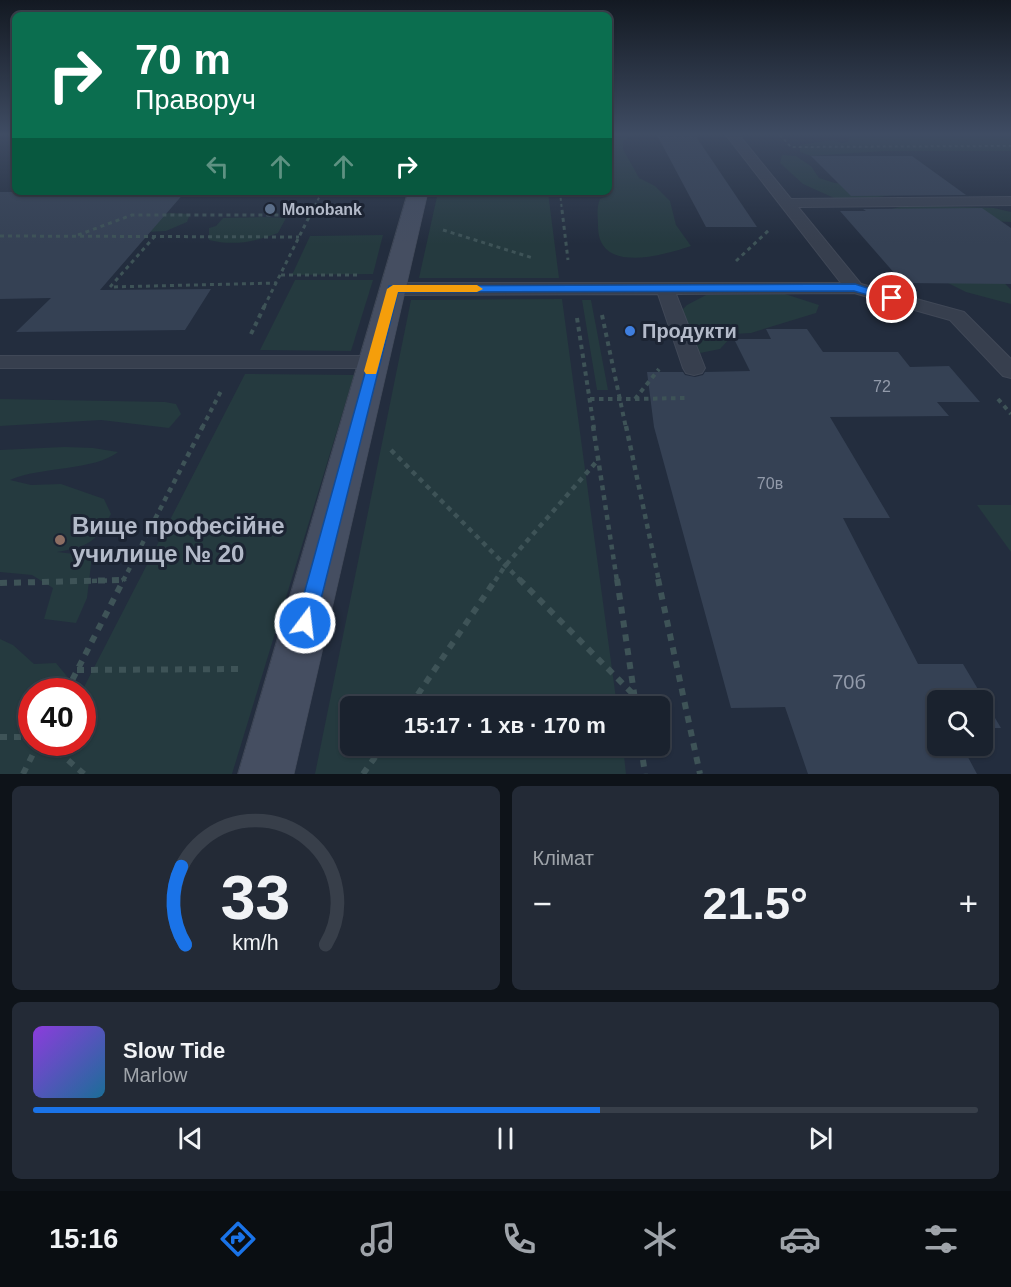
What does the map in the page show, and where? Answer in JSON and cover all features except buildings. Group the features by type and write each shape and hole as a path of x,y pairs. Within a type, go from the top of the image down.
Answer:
{"street":[{"path":"266,774 373,362 381,280 415,204"}],"lane":[{"path":"761,171 855,288"},
{"path":"787,203 1011,201"},
{"path":"381,280 613,289 855,288 957,316 1011,371"},
{"path":"665,289 694,368"},
{"path":"0,362 235,364 373,362"}],"path":[{"path":"73,678 320,195"},
{"path":"560,195 568,261 634,695"},
{"path":"415,204 457,236 526,257 537,258"},
{"path":"75,236 132,215 349,213"},
{"path":"0,236 300,237"},
{"path":"155,236 110,287 277,283"},
{"path":"558,260 568,261"},
{"path":"281,275 362,275 381,280"},
{"path":"613,289 599,300 700,774"},
{"path":"635,399 660,371 655,359 684,339"},
{"path":"590,399 686,398"},
{"path":"359,418 634,695"},
{"path":"417,696 506,566 598,460"},
{"path":"0,583 123,580"},
{"path":"77,670 294,669"},
{"path":"0,737 18,737"},
{"path":"23,774 32,756"},
{"path":"63,756 84,774"},
{"path":"363,774 376,756"},
{"path":"642,756 645,774"}],"green space":[{"path":"612,171 635,171 639,178 655,186 670,201 676,225 691,246 665,254 634,258 620,256 609,251 601,241 598,226 600,199 608,196 606,195 612,195"},
{"path":"789,171 814,171 819,178 835,183 889,187 907,193 843,202 803,184"},
{"path":"437,195 548,195 559,278 419,278"},
{"path":"907,205 994,208 1011,212 1011,222 991,221 995,273 1011,290 1011,304 966,292 928,273 884,211"},
{"path":"170,213 190,214 187,222 166,231 146,232 148,216"},
{"path":"223,218 286,218 278,233 261,239 235,243 209,240 209,228 216,226"},
{"path":"383,235 373,274 292,275 310,236"},
{"path":"295,280 373,280 351,351 260,350"},
{"path":"785,294 819,305 816,313 751,333 734,334 720,349 690,355 670,336 673,319 687,305 706,295"},
{"path":"562,299 616,696 340,696 340,756 624,756 626,774 315,774 411,300"},
{"path":"582,300 591,300 608,390 597,390"},
{"path":"245,374 354,375 232,774 0,774 0,639 13,645 34,664 56,663 68,678 18,678 18,756 96,756 96,678 89,678"},
{"path":"0,399 165,402 176,404 181,414 169,428 101,420 0,426"},
{"path":"64,447 118,452 108,458 82,466 37,472 10,480 31,485 61,484 104,499 111,514 100,532 90,542 57,552 92,556 87,598 76,623 44,619 53,588 32,575 0,572 0,450"},
{"path":"977,505 1011,505 1011,552"}],"slow traffic":[{"path":"371,371 393,289 477,289"}],"place":[{"name":"Monobank","path":"270,209"},
{"name":"Продукти","path":"630,331"},
{"name":"Вище професійне училище № 20","path":"60,540"}],"route":[{"path":"305,623 393,289 855,288 892,298"}]}
